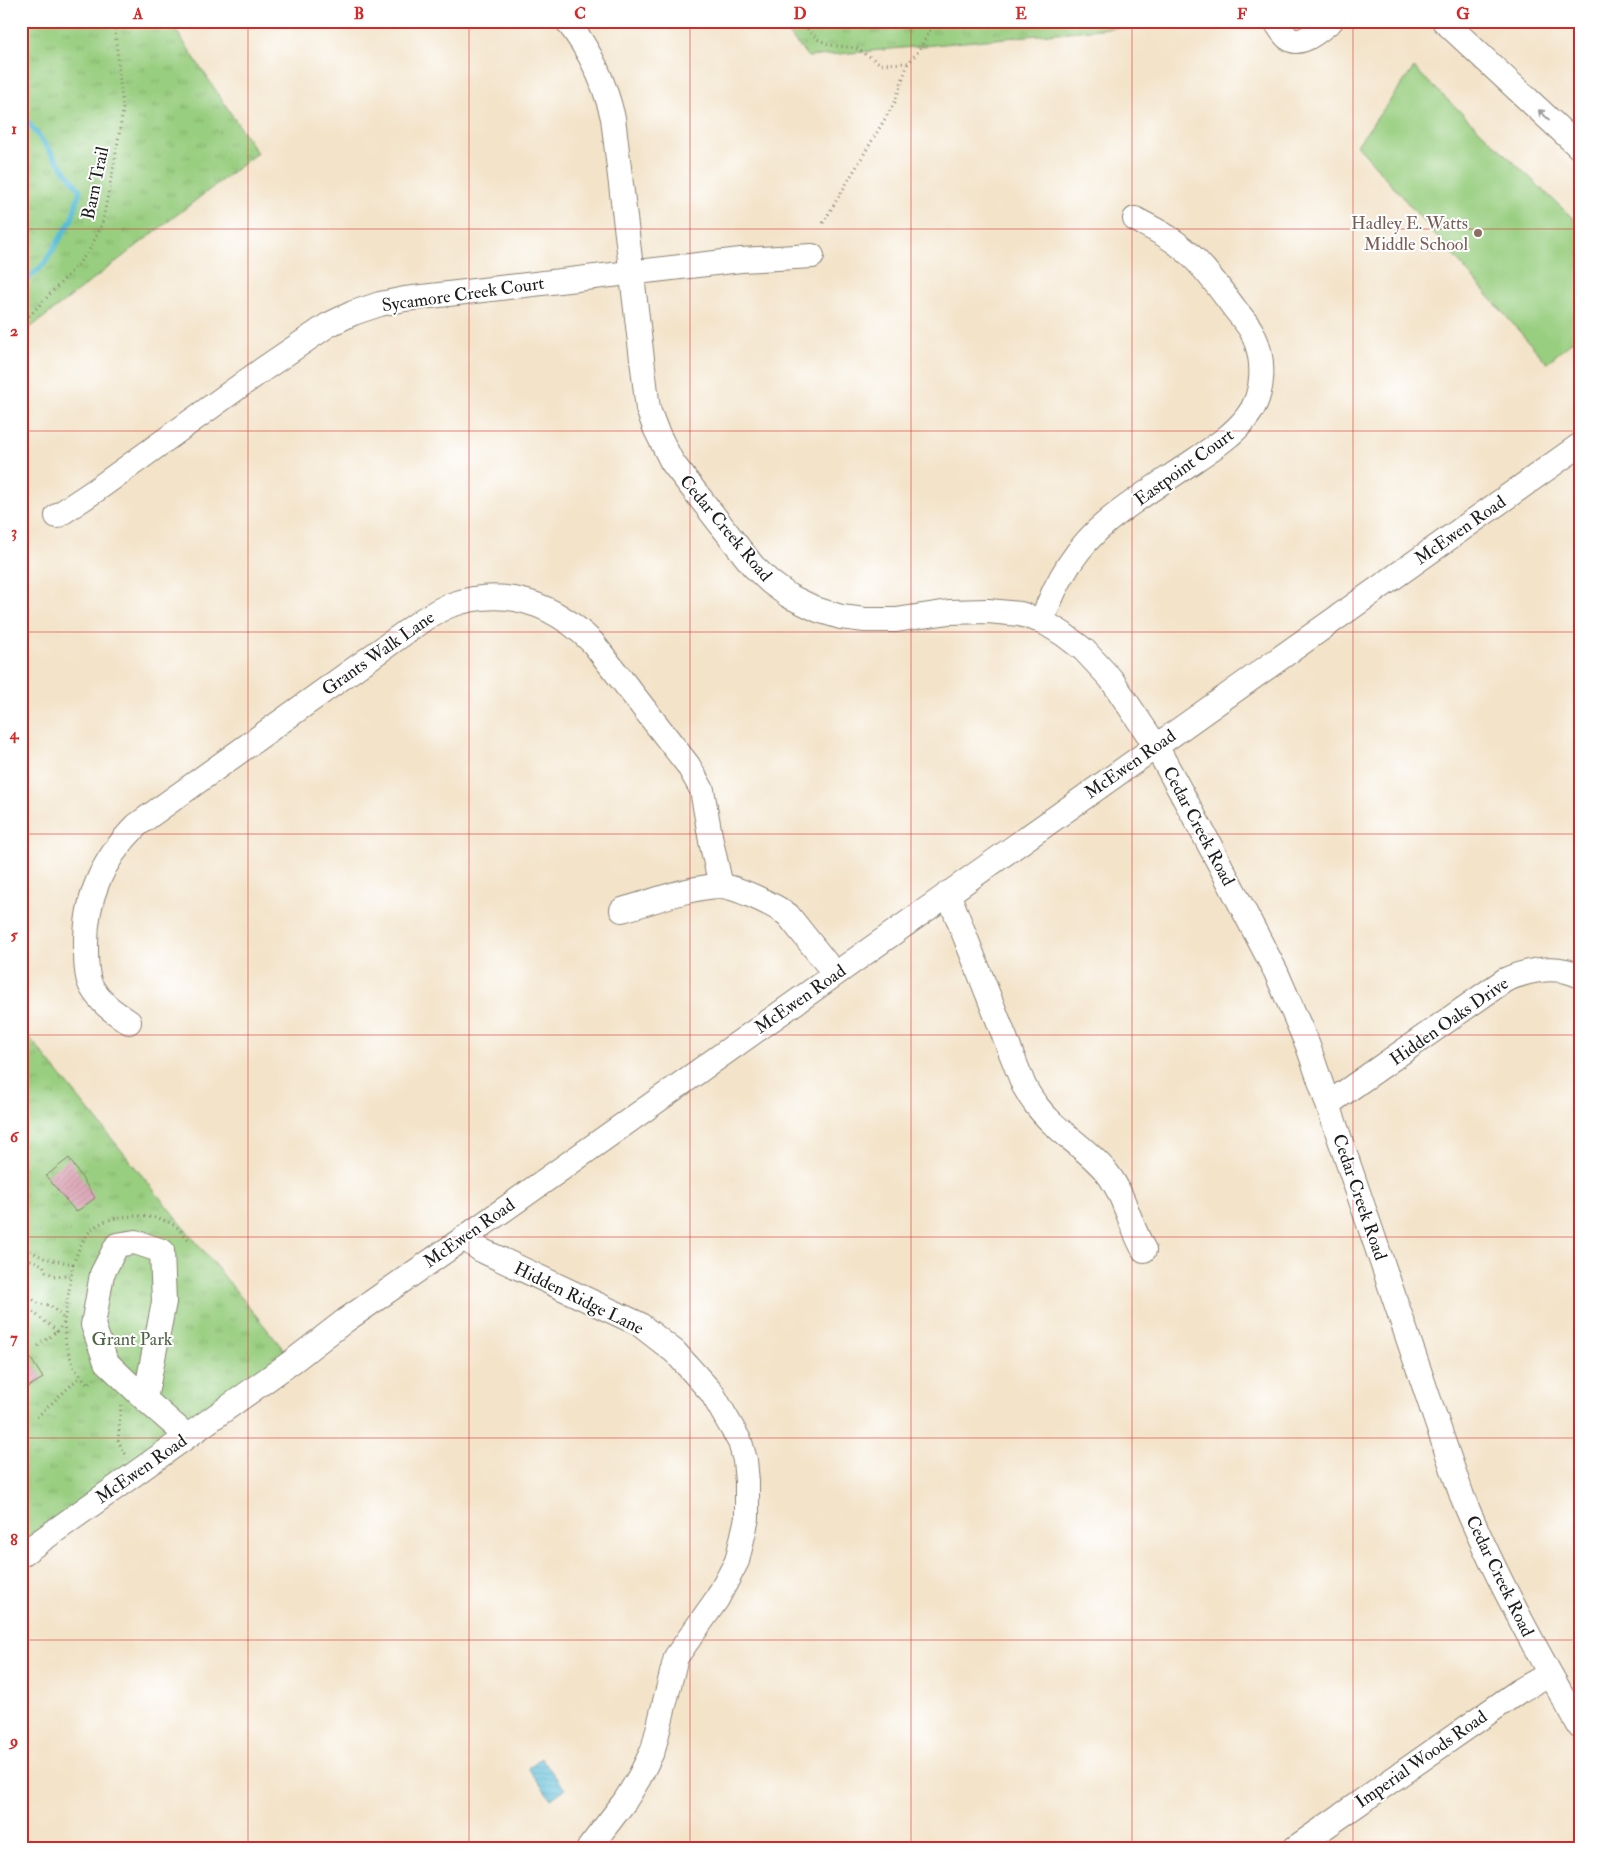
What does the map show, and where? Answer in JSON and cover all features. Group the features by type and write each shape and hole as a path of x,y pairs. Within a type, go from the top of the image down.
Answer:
{"street":[{"name":"Cedar Creek Road","path":"567,21 592,58 606,91 614,118 648,409 672,462 753,566 789,596 811,607 841,617 865,620 896,620 948,612 988,611 1020,614 1042,621 1084,650 1104,670 1156,746 1276,972 1308,1046 1462,1496 1482,1545 1507,1596 1580,1728"},
{"path":"1275,21 1288,38 1296,42 1304,40 1331,21"},
{"path":"1444,21 1580,148"},
{"name":"Eastpoint Court","path":"1042,621 1057,583 1088,540 1108,521 1220,443 1239,427 1256,400 1261,384 1262,367 1258,347 1252,332 1208,274 1191,255 1174,240 1136,219"},
{"name":"Sycamore Creek Court","path":"57,516 279,358 328,325 353,313 380,304 405,299 741,260 812,256"},
{"name":"McEwen Road","path":"21,1555 293,1361 346,1320 1580,445"},
{"name":"Grants Walk Lane","path":"130,1022 106,1006 90,984 86,957 85,933 94,892 108,860 121,841 137,825 424,619 450,605 471,599 499,597 518,599 538,605 557,613 577,627 593,643 688,765 698,781 702,790 710,841 721,886"},
{"path":"622,910 689,892 721,886 732,888 788,915 835,974"},
{"path":"948,893 1024,1086 1046,1117 1097,1162 1109,1176 1119,1192 1135,1235 1144,1250"},
{"name":"Hidden Oaks Drive","path":"1328,1104 1505,980 1521,973 1557,969 1580,976"},
{"name":"Hidden Ridge Lane","path":"464,1238 481,1250 639,1324 675,1352 712,1393 740,1442 745,1460 747,1518 737,1561 717,1599 676,1657 653,1750 639,1778 625,1801 589,1848"},
{"path":"145,1399 164,1302 162,1251 135,1242 117,1245 102,1274 93,1325 106,1362 145,1399 187,1436"},
{"name":"Imperial Woods Road","path":"1295,1848 1519,1692 1549,1674"}],"path":[{"name":"Barn Trail","path":"21,322 73,270 89,251 102,224 123,111 114,21"},
{"path":"801,21 817,39 830,45 856,48 882,64 908,63"},
{"path":"823,223 895,102 908,63 918,52 935,21"},
{"path":"21,1262 23,1247 44,1258 73,1264 64,1318 66,1345 74,1368 88,1384 95,1379 102,1384"},
{"path":"22,1256 43,1265 46,1271 54,1276 64,1274 71,1277"},
{"path":"21,1291 39,1304 50,1305 64,1318"},
{"path":"21,1303 35,1312 57,1332"},
{"path":"38,1346 57,1332 64,1323"},
{"path":"37,1417 81,1376"},
{"path":"119,1400 121,1405 118,1442 126,1455"}],"green space":[{"path":"21,21 170,21 257,153 21,335"},
{"path":"778,21 1183,21 808,57"},
{"path":"1414,68 1580,225 1580,334 1547,363 1357,145"},
{"name":"Grant Park","path":"21,1027 293,1361 21,1555"}],"water":[{"path":"541,1758 565,1789 551,1799 528,1768"}],"building":[{"path":"69,1158 95,1198 76,1212 46,1176"},
{"path":"21,1343 43,1378 21,1391"}],"waterway":[{"path":"21,113 80,190 72,219 44,264 21,285"}],"place":[{"name":"Hadley E. Watts Middle School","path":"1478,233"}]}
